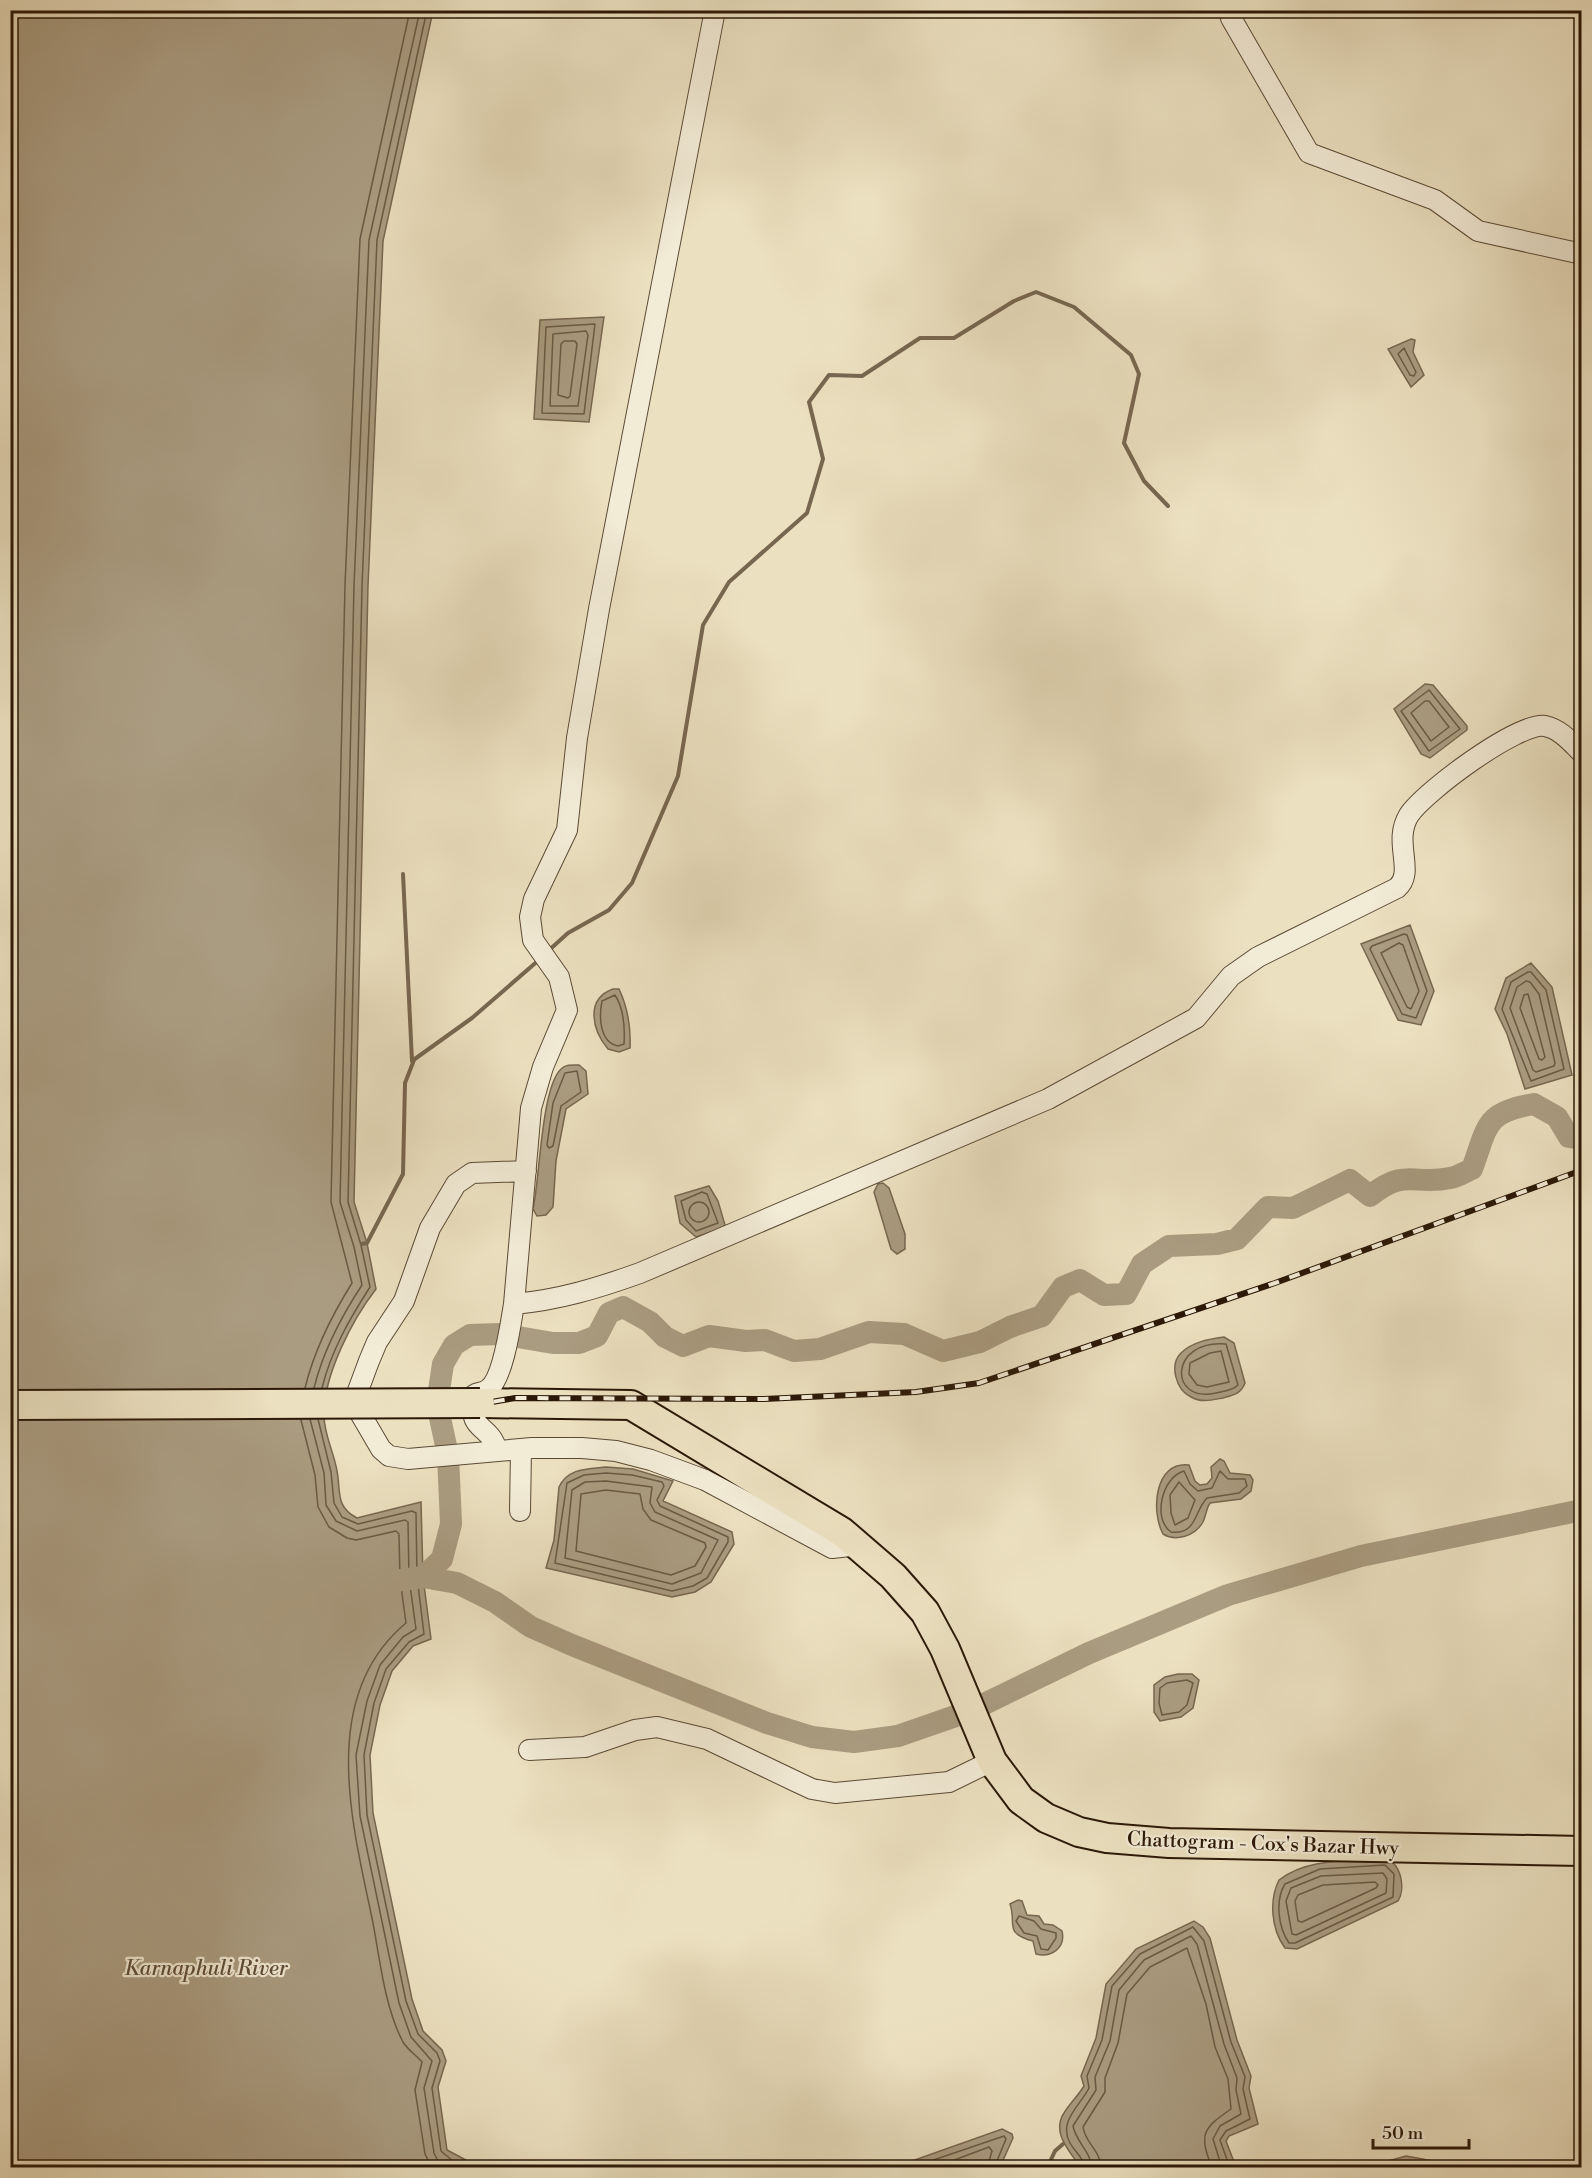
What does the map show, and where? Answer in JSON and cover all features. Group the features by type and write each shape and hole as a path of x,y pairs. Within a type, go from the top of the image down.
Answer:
{"highway":[{"path":"10,1406 480,1403 631,1405 740,1469 859,1545"},
{"name":"Chattogram - Cox's Bazar Hwy","path":"859,1545 916,1600 935,1629 988,1753 1008,1785 1032,1809 1062,1827 1107,1838 1169,1844 1581,1851"}],"street":[{"path":"497,1451 493,1439 475,1422 472,1407 474,1395 489,1390 494,1382 503,1355 512,1313 529,1126 536,1090 567,1010 559,977 533,940 530,916 534,899 567,830 577,738 599,609 716,10"},
{"path":"1231,18 1309,153 1435,200 1478,231 1581,254"},
{"path":"512,1313 541,1302 589,1292 640,1273 1009,1118 1048,1099 1196,1018 1231,976 1258,957 1397,888 1404,882 1407,875 1401,837 1409,816 1417,805 1452,776 1509,737 1532,726 1544,726 1570,740 1581,753"},
{"path":"525,1171 472,1173 456,1184 433,1222 407,1294 377,1342 356,1396 357,1408 381,1449 398,1458 521,1449 601,1449 651,1460 734,1493 832,1548 859,1545"},
{"path":"520,1511 521,1449"},
{"path":"529,1750 579,1748 635,1730 657,1727 707,1739 812,1789 835,1793 949,1782 988,1753"}],"water":[{"name":"Karnaphuli River","path":"11,11 433,11 383,241 368,586 354,1202 367,1243 376,1289 349,1332 334,1366 328,1384 324,1416 337,1471 340,1498 350,1514 357,1518 421,1502 423,1577 431,1639 413,1646 392,1671 380,1705 370,1755 373,1813 412,1999 423,2031 442,2050 446,2061 438,2087 447,2150 479,2167 11,2168"},
{"path":"604,317 589,422 534,419 540,320"},
{"path":"1411,339 1415,340 1413,352 1424,375 1411,387 1388,349"},
{"path":"1425,684 1433,685 1467,726 1467,730 1430,758 1421,754 1394,709"},
{"path":"1410,925 1434,991 1421,1025 1398,1020 1361,944"},
{"path":"1531,963 1552,987 1572,1075 1525,1089 1507,1034 1495,1009 1506,978"},
{"path":"613,989 619,989 627,1010 629,1025 630,1048 619,1052 608,1049 602,1041 594,1016 598,1000"},
{"path":"579,1065 586,1071 588,1094 566,1109 556,1161 553,1207 546,1215 537,1216 533,1209 549,1095 554,1079 563,1067"},
{"path":"883,1183 889,1188 905,1234 905,1249 897,1254 891,1249 874,1192 878,1184"},
{"path":"709,1186 718,1201 725,1225 723,1228 696,1237 680,1223 675,1196"},
{"path":"1224,1337 1234,1343 1245,1383 1241,1390 1236,1394 1211,1400 1195,1399 1186,1394 1176,1377 1177,1358 1185,1349 1195,1344"},
{"path":"1220,1459 1224,1461 1230,1473 1250,1475 1253,1480 1251,1491 1241,1499 1210,1503 1200,1527 1190,1534 1174,1537 1163,1534 1159,1525 1157,1501 1162,1479 1168,1471 1177,1466 1189,1465 1195,1481 1200,1485 1207,1484 1212,1478 1211,1467"},
{"path":"606,1467 633,1469 673,1481 663,1501 732,1532 734,1544 711,1582 695,1592 672,1597 546,1568 554,1540 559,1487 567,1476 573,1473"},
{"path":"1192,1674 1199,1680 1193,1708 1181,1717 1160,1721 1154,1712 1154,1685 1165,1677"},
{"path":"1385,1859 1395,1865 1398,1870 1402,1890 1398,1901 1297,1949 1285,1948 1277,1932 1273,1914 1274,1896 1279,1880 1303,1867 1316,1864"},
{"path":"1018,1900 1022,1901 1027,1915 1039,1916 1044,1924 1053,1925 1062,1931 1062,1942 1052,1953 1036,1954 1033,1941 1014,1931 1010,1904"},
{"path":"1194,1921 1203,1927 1210,1938 1237,2040 1251,2076 1249,2088 1258,2124 1229,2136 1226,2141 1236,2167 1080,2167 1063,2142 1061,2120 1066,2109 1084,2086 1081,2076 1096,2038 1106,1984 1136,1949"},
{"path":"1002,2129 1012,2134 1013,2138 1000,2167 895,2167"},
{"path":"1406,2156 1467,2167 1366,2167"}],"waterway":[{"path":"547,952 568,933 609,910 632,883 678,776 703,625 729,582 807,513 823,459 809,402 829,375 862,376 920,338 954,338 1014,301 1036,292 1074,307 1131,355 1139,374 1124,443 1144,481 1168,506"},
{"path":"403,874 412,1061"},
{"path":"362,1244 367,1243 403,1174 405,1083 414,1060 412,1061 472,1018 540,959"},
{"path":"423,1577 442,1559 451,1524 448,1455 437,1404 443,1364 454,1345 470,1335 500,1334 553,1343 579,1343 597,1336 609,1313 623,1307 650,1322 665,1337 683,1346 709,1336 746,1341 765,1340 794,1351 820,1349 869,1332 904,1334 943,1351 980,1342 1010,1327 1042,1316 1063,1287 1080,1280 1104,1295 1126,1294 1142,1264 1169,1246 1217,1244 1237,1239 1268,1207 1293,1208 1350,1180 1370,1196 1393,1182 1410,1179 1438,1180 1458,1176 1472,1169 1490,1123 1505,1111 1534,1104 1557,1117 1569,1137 1582,1139"},
{"path":"394,1581 423,1577 457,1583 495,1602 531,1627 572,1645 767,1723 812,1737 854,1742 898,1736 970,1711 1089,1653 1228,1595 1361,1556 1582,1510"},
{"path":"1047,2168 1055,2151 1063,2144"}],"railway":[{"path":"10,1408 480,1404 515,1398 764,1399 916,1392 979,1383 1275,1283 1582,1170"}]}
